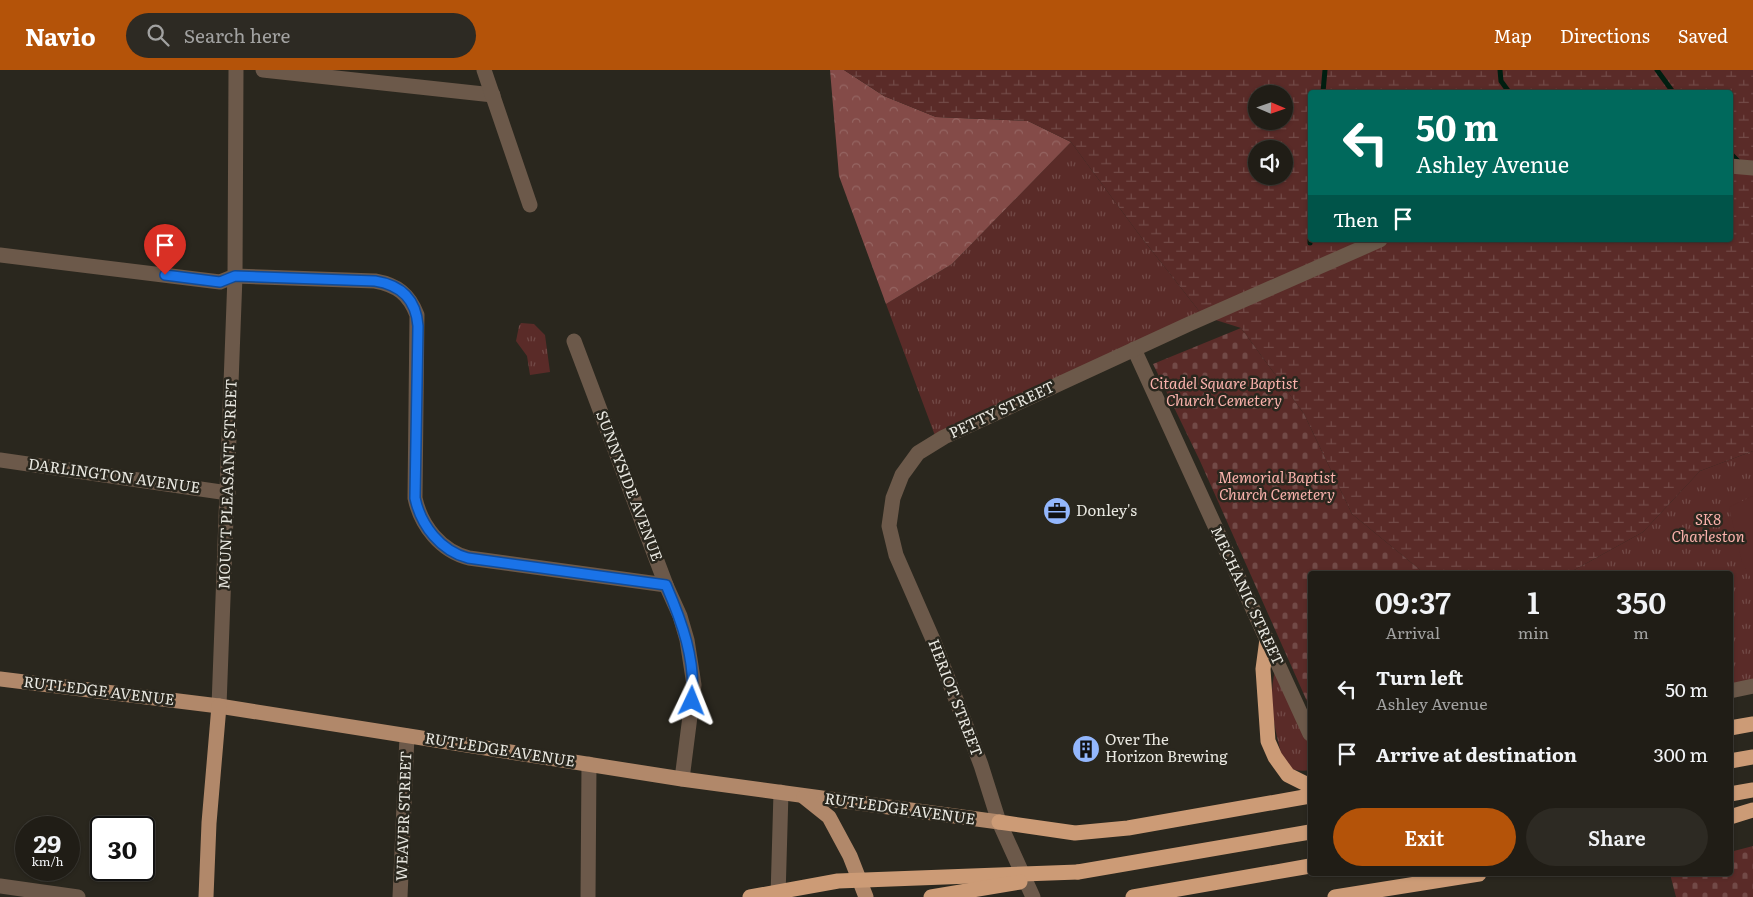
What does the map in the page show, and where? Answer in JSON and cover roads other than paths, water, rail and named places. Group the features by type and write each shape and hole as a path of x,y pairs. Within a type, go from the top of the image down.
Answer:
{"highway":[{"path":"1267,639 1263,669 1268,741 1275,758 1288,775 1308,785"},
{"path":"1733,727 1753,724"},
{"path":"1733,760 1753,757"},
{"path":"1733,793 1753,790"},
{"path":"999,822 1075,833 1128,828 1308,796"},
{"path":"1733,816 1753,810"},
{"path":"931,897 1308,832"},
{"path":"1132,897 1308,866"},
{"path":"750,897 838,881 1078,872"},
{"path":"1335,897 1466,876"}],"main road":[{"name":"RUTLEDGE AVENUE","path":"0,679 219,706 682,779 999,822"},
{"name":"MOUNT PLEASANT STREET","path":"206,897 219,706"},
{"path":"802,796 829,816 850,856 866,897"}],"street":[{"name":"MOUNT PLEASANT STREET","path":"219,706 235,276 236,70"},
{"path":"263,70 493,95"},
{"path":"484,70 530,205"},
{"path":"1733,166 1753,168"},
{"name":"PETTY STREET","path":"893,498 902,475 918,453 944,437 1189,324 1375,242"},
{"path":"0,254 220,282 235,276 388,283 406,295 413,304 417,315 415,498 417,511 429,531 443,546 460,556 468,558 666,585"},
{"name":"SUNNYSIDE AVENUE","path":"574,341 682,624 694,685 682,779"},
{"name":"MECHANIC STREET","path":"1134,349 1308,730"},
{"name":"DARLINGTON AVENUE","path":"0,460 228,493"},
{"name":"HERIOT STREET","path":"893,498 889,526 896,556 934,642 981,765 999,822 1033,897"},
{"path":"1733,690 1753,686"},
{"name":"WEAVER STREET","path":"400,897 407,736"},
{"path":"588,897 589,764"},
{"path":"778,897 782,792"},
{"path":"0,886 78,897"}],"waterway":[{"path":"1323,90 1325,70"},
{"path":"1500,70 1501,81 1508,90"},
{"path":"1657,70 1672,90"},
{"path":"1733,156 1739,162"}],"place":[{"name":"Donley's","path":"1057,511"},
{"name":"Over The Horizon Brewing","path":"1086,749"}],"park label":[{"name":"Citadel Square Baptist Church Cemetery","path":"1224,392"},
{"name":"Memorial Baptist Church Cemetery","path":"1277,486"},
{"name":"SK8 Charleston","path":"1708,528"}]}
